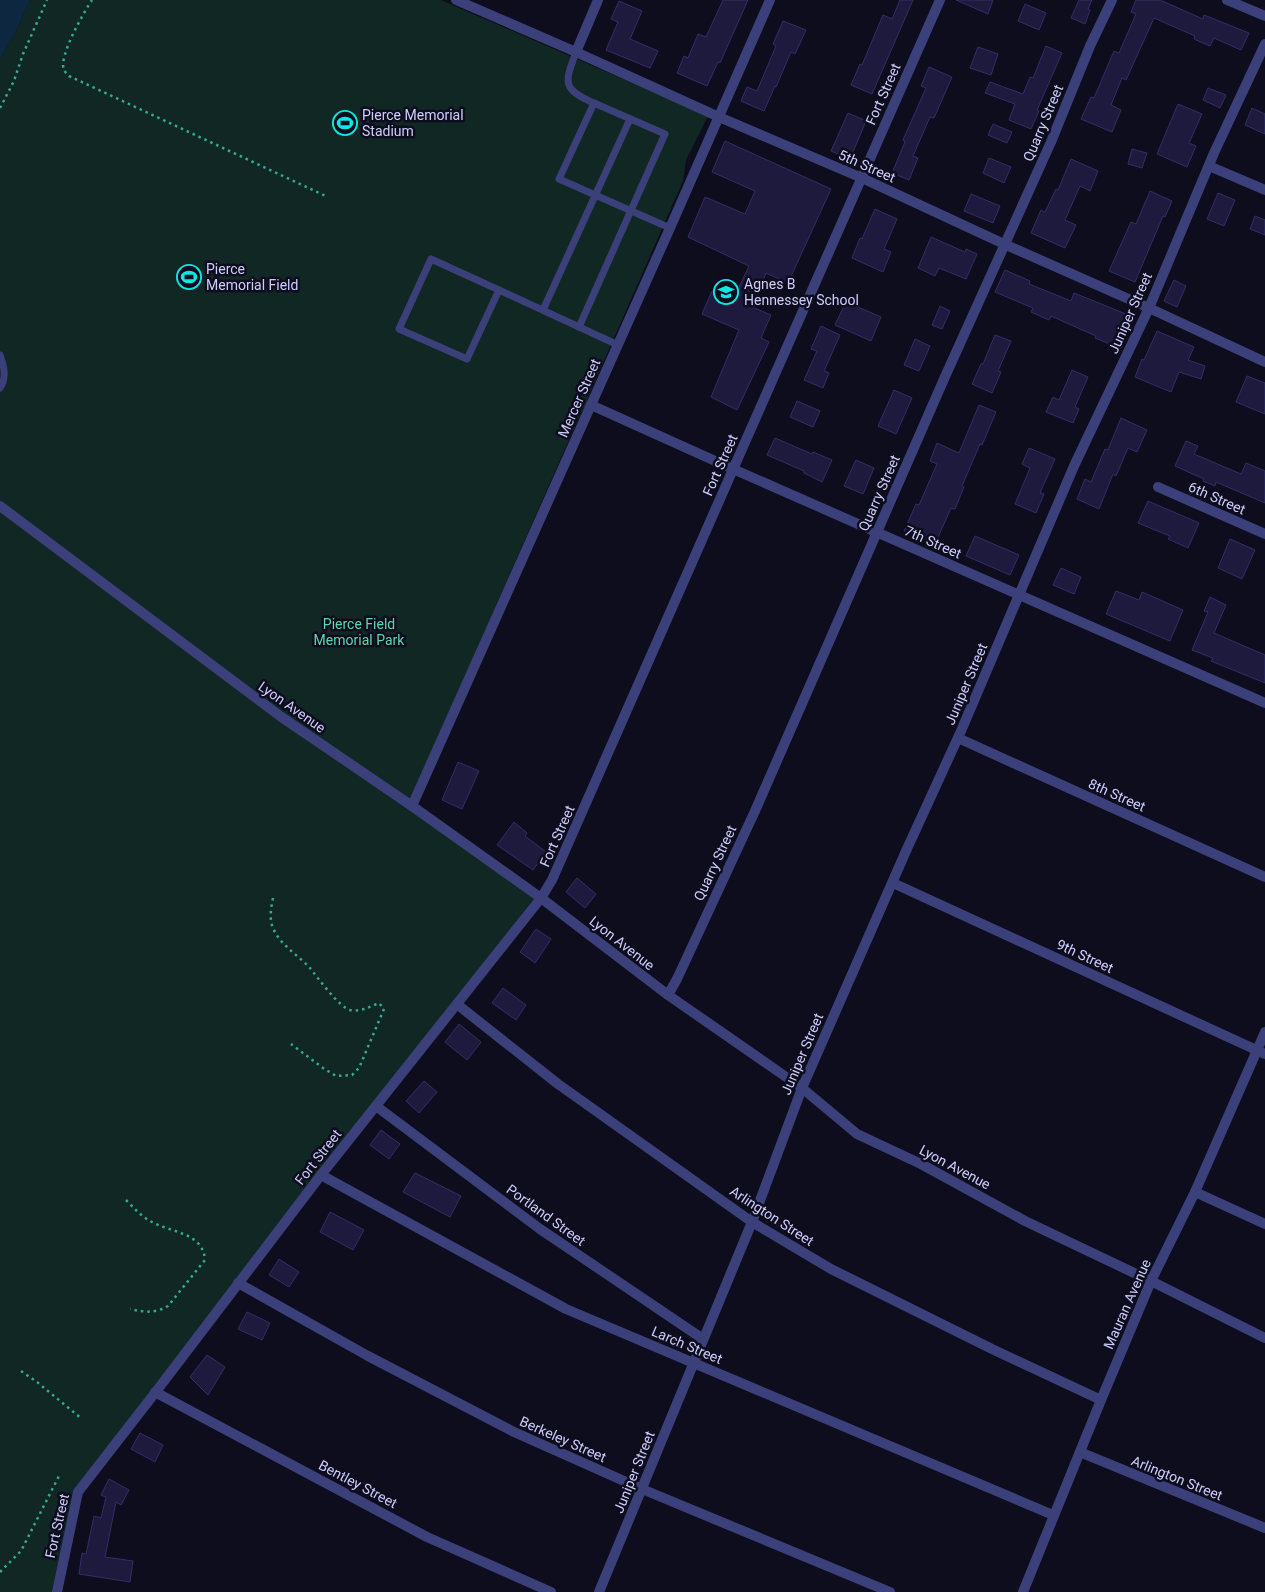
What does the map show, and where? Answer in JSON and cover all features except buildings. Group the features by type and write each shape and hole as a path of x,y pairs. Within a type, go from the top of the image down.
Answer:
{"street":[{"name":"5th Street","path":"456,0 719,117 862,178 1265,362"},
{"path":"576,52 598,0"},
{"name":"Mercer Street","path":"412,806 770,0"},
{"name":"Fort Street","path":"57,1592 78,1492 321,1175 542,898 552,880 940,0"},
{"name":"Quarry Street","path":"668,995 755,811 1004,244 1051,142 1090,46 1112,0"},
{"path":"1227,0 1265,16"},
{"name":"Juniper Street","path":"599,1592 752,1222 802,1088 958,738 1074,466 1149,308 1208,166 1265,44"},
{"path":"1208,166 1265,190"},
{"name":"7th Street","path":"591,405 1265,702"},
{"name":"6th Street","path":"1158,487 1265,534"},
{"name":"Lyon Avenue","path":"0,506 280,716 542,898 668,995 802,1088 857,1134 921,1164 1025,1220 1265,1338"},
{"name":"8th Street","path":"958,738 1265,877"},
{"name":"9th Street","path":"893,883 1261,1052"},
{"name":"Arlington Street","path":"458,1005 558,1084 752,1222 831,1269 992,1349 1101,1400"},
{"name":"Mauran Avenue","path":"1022,1592 1151,1281 1261,1052 1265,1032"},
{"name":"Portland Street","path":"376,1106 540,1230 703,1339"},
{"name":"Larch Street","path":"321,1175 566,1309 1054,1515"},
{"path":"1195,1192 1265,1224"},
{"name":"Berkeley Street","path":"238,1283 368,1356 514,1432 642,1489 890,1592"},
{"name":"Bentley Street","path":"155,1392 427,1537 551,1592"},
{"name":"Arlington Street","path":"1080,1452 1265,1528"}],"lane":[{"path":"576,52 568,74 568,82 575,95 666,134 579,327"},
{"path":"594,103 559,179 670,228"},
{"path":"543,310 630,119"},
{"path":"499,290 467,359 399,330 431,259 543,310 618,345"},
{"path":"0,355 4,367 4,383 0,388"}],"path":[{"path":"0,108 14,81 23,54 48,0"},
{"path":"92,0 74,33 63,63 64,69 69,76 328,197"},
{"path":"273,898 270,914 273,928 280,940 308,967 334,997 347,1010 362,1011 379,1003 384,1009 359,1068 352,1075 336,1076 307,1057 292,1044"},
{"path":"126,1200 148,1220 198,1241 204,1251 205,1260 168,1306 159,1311 147,1313 130,1309"},
{"path":"21,1371 82,1419"},
{"path":"0,1572 21,1551 60,1474"}],"green space":[{"name":"Pierce Field Memorial Park","path":"30,0 441,0 708,116 686,160 683,181 588,397 586,406 572,433 408,803 534,898 75,1493 68,1516 52,1592 0,1592 0,60"}],"water":[{"path":"0,0 30,0 0,60"}],"place":[{"name":"Pierce Memorial Stadium","path":"345,123"},
{"name":"Pierce Memorial Field","path":"189,277"},
{"name":"Agnes B Hennessey School","path":"726,292"}]}
